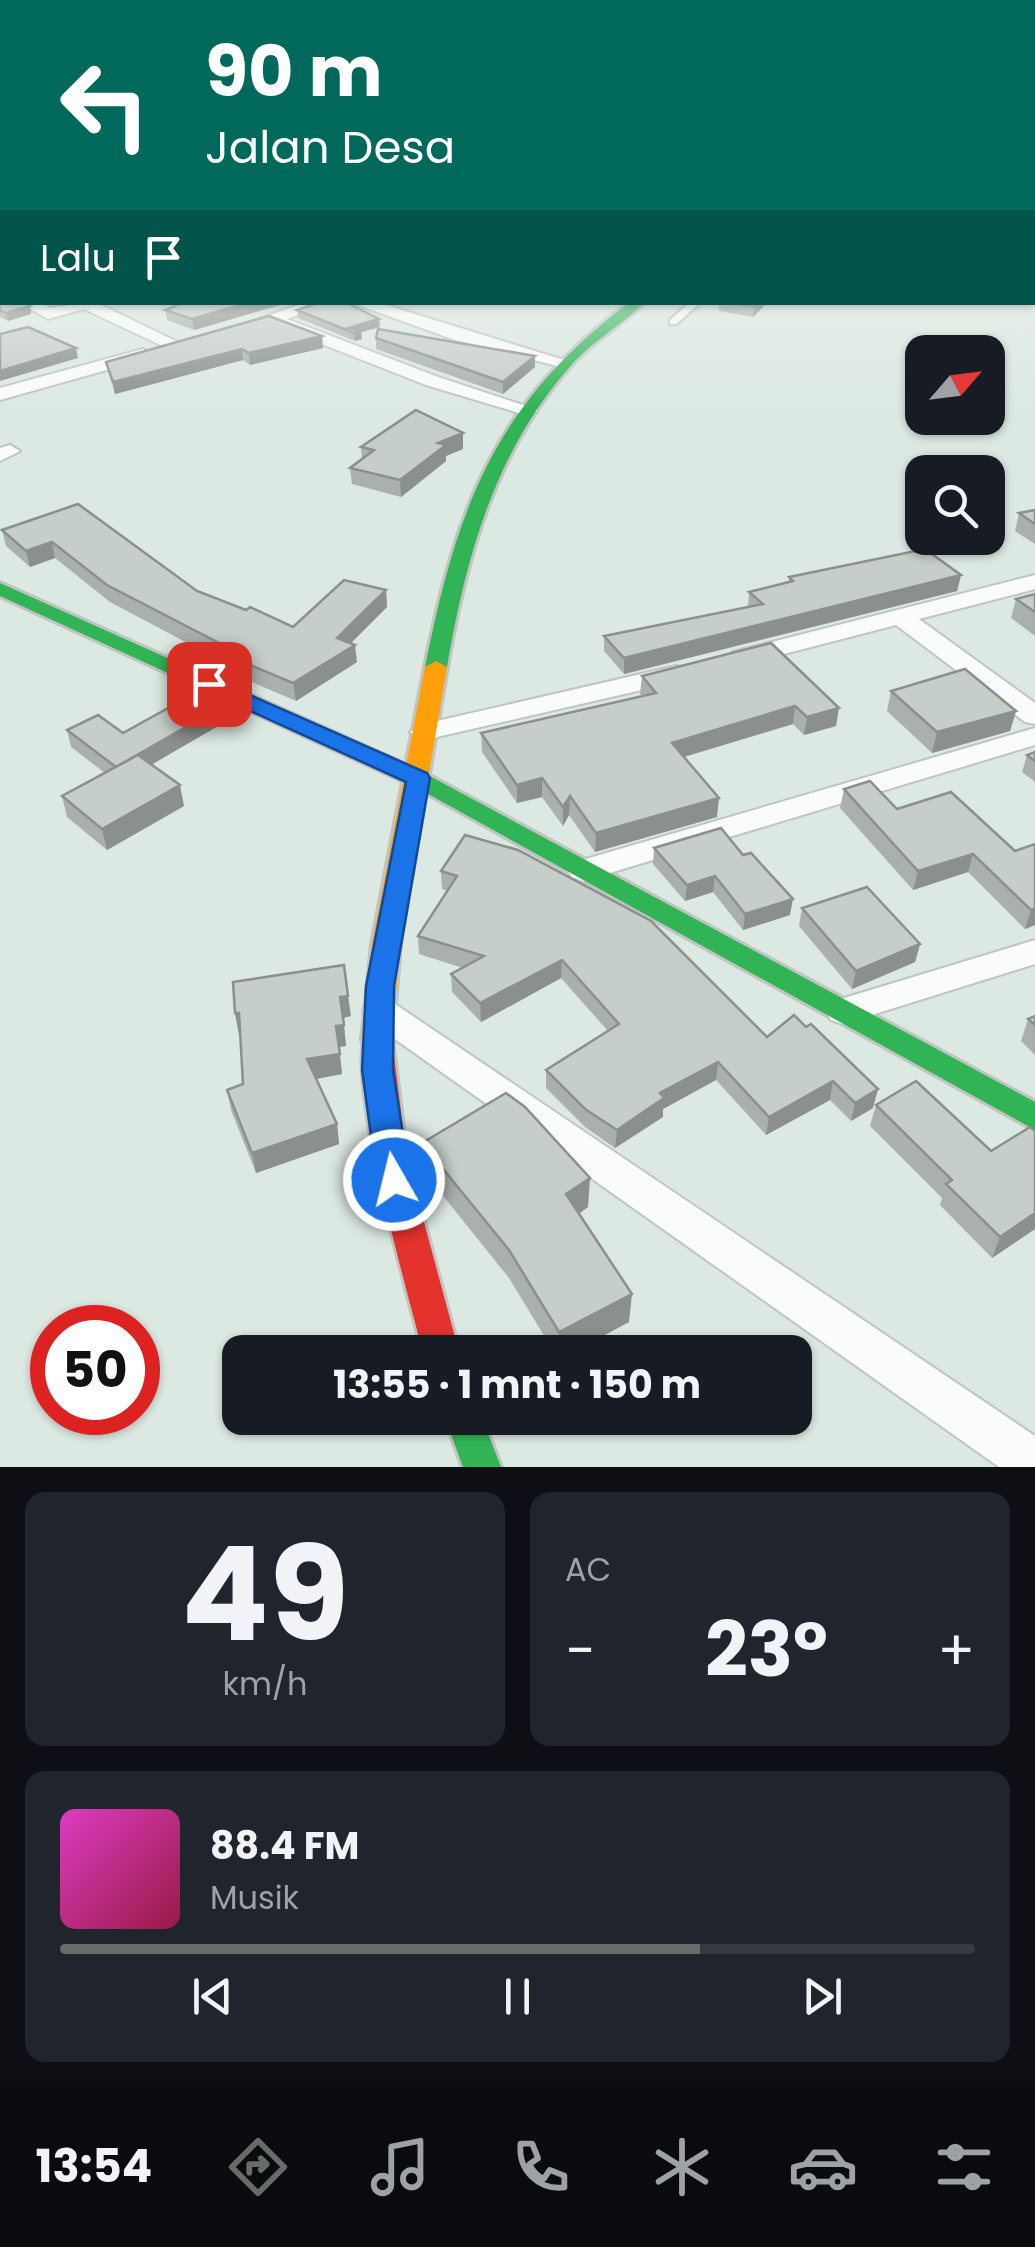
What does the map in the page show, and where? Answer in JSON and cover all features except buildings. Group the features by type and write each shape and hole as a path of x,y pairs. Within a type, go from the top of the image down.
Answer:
{"main road":[{"path":"436,1335 394,1180 378,1070 380,986 424,732 462,540 500,453 565,363 635,305"},
{"path":"0,589 418,778 1035,1117"},
{"path":"470,1435 482,1467"}],"street":[{"path":"32,305 48,314 81,305"},
{"path":"0,394 185,344 88,305"},
{"path":"225,332 315,305"},
{"path":"367,305 461,336 565,363"},
{"path":"272,318 432,381 530,410"},
{"path":"424,732 706,666 1035,582"},
{"path":"901,617 1035,716"},
{"path":"584,870 1035,736"},
{"path":"842,1011 1035,952"},
{"path":"380,1012 1035,1464"}],"lane":[{"path":"673,322 693,305"}],"traffic: fast":[{"path":"436,667 466,541 498,460 544,387 581,348 635,305"},
{"path":"0,589 418,779 1035,1117"},
{"path":"470,1435 482,1467"}],"traffic: slow":[{"path":"377,1040 386,944 436,667"}],"traffic: jam":[{"path":"377,1040 391,1159 436,1335"}],"route":[{"path":"209,684 418,778 380,986 378,1070 394,1180"}]}
